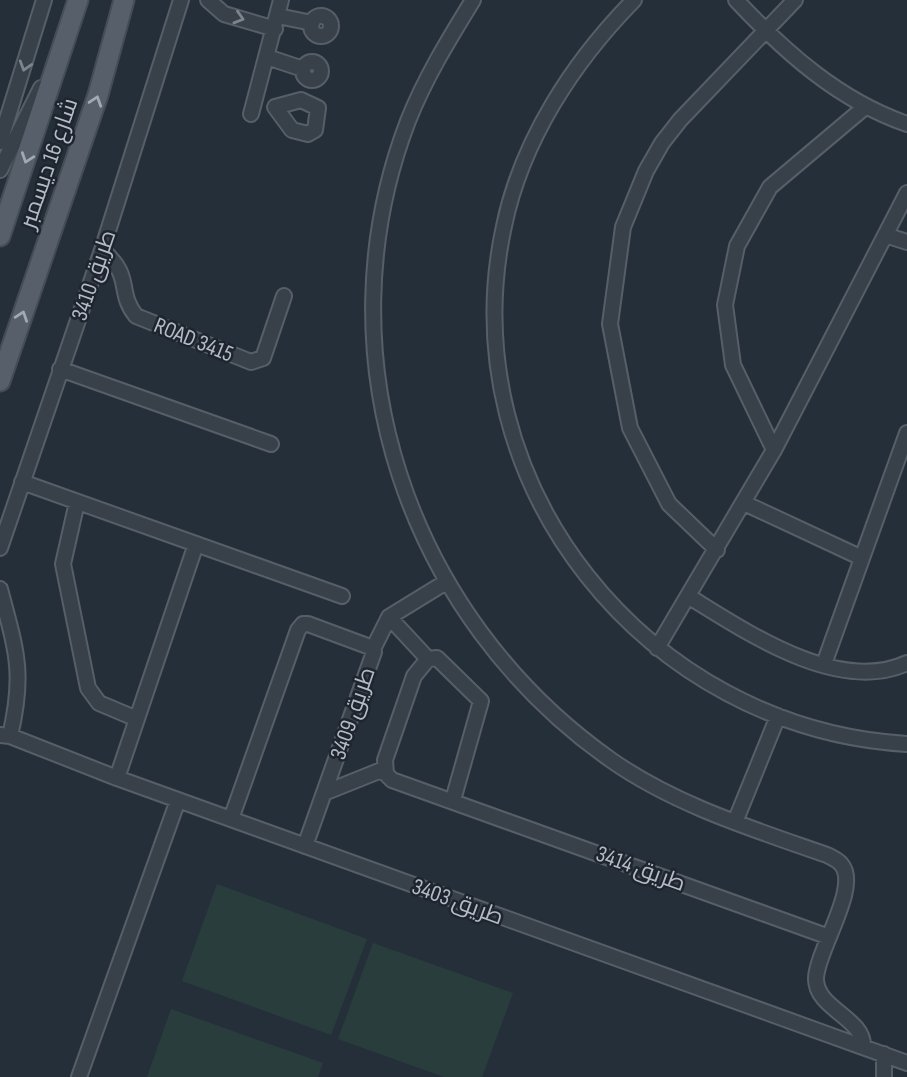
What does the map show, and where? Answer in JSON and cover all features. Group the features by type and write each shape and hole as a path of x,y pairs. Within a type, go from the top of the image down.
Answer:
{"main road":[{"name":"شارع 16 ديسمبر","path":"0,236 78,0"},
{"name":"شارع 16 ديسمبر","path":"0,381 98,96 124,0"}],"street":[{"path":"0,142 44,0"},
{"name":"طريق 3410","path":"0,548 102,250 181,0"},
{"path":"208,0 225,14 278,9 312,23"},
{"path":"473,0 435,64 408,121 390,178 377,250 373,321 378,388 393,456 417,525 446,582 477,631 503,663 558,719 612,761 670,795 827,855 841,863 847,876 845,892 818,969 818,989 861,1035 863,1047"},
{"path":"634,0 572,74 525,159 502,235 495,320 500,374 509,420 523,464 544,512 571,557 595,588 657,648 718,688 778,716 842,735 907,744"},
{"path":"736,0 764,30 826,83 865,107 907,124"},
{"path":"717,550 669,504 630,428 610,324 623,227 646,171 680,120 795,0"},
{"path":"275,107 253,108 278,9"},
{"path":"0,170 71,27"},
{"path":"267,57 303,69"},
{"path":"774,450 733,365 726,305 734,256 752,215 770,187 865,107"},
{"path":"657,648 774,450 907,193"},
{"path":"885,235 907,242"},
{"name":"ROAD 3415","path":"102,250 118,264 130,308 136,316 251,362 262,358 284,296"},
{"path":"60,369 271,444"},
{"path":"824,664 907,433"},
{"path":"22,482 342,596"},
{"path":"77,502 65,542 63,564 88,688 99,702 137,719"},
{"path":"744,503 862,558"},
{"path":"117,778 196,544"},
{"path":"373,649 389,617 446,582"},
{"path":"0,589 19,663 19,696 5,736"},
{"path":"688,596 764,642 824,664 872,672 907,663"},
{"path":"389,617 428,659"},
{"name":"طريق 3409","path":"231,819 303,624 373,649 305,846"},
{"path":"324,793 384,769 414,676 428,659 437,658 481,701 453,800"},
{"path":"735,822 778,716"},
{"name":"طريق 3403","path":"0,725 5,736 117,778 906,1063"},
{"name":"طريق 3414","path":"384,769 392,780 829,937"},
{"path":"79,1077 178,800"},
{"path":"884,1054 884,1077"},
{"path":"893,1077 906,1063"}],"shaded area":[{"path":"217,884 367,939 331,1035 182,981"},
{"path":"373,943 513,993 482,1077 444,1077 338,1039"},
{"path":"171,1009 323,1063 318,1077 147,1077"}]}
